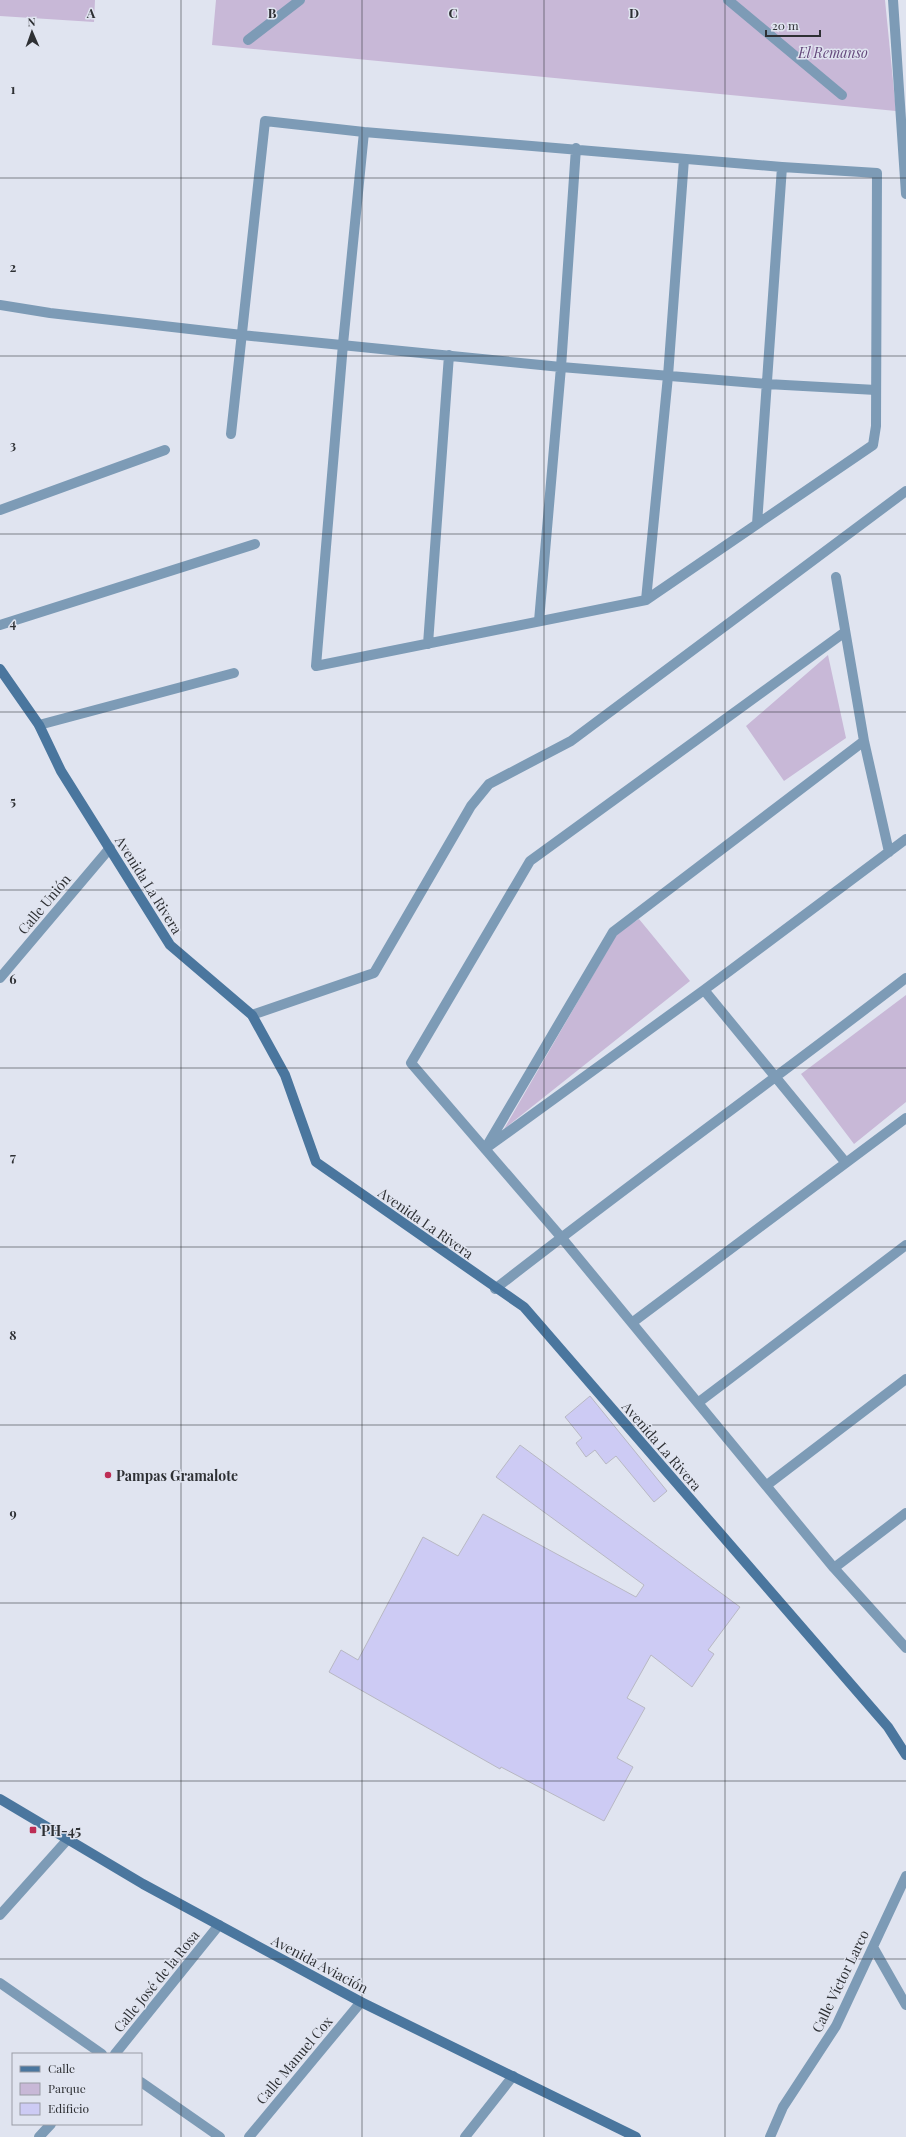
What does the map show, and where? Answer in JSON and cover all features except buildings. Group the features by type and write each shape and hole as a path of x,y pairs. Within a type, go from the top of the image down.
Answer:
{"street":[{"path":"248,40 300,0"},
{"path":"728,0 842,95"},
{"path":"893,0 906,194"},
{"path":"231,434 265,121 364,132 576,148 782,167 877,173 876,426 873,445 646,600 316,666 342,344 364,132"},
{"path":"539,622 561,367 576,148"},
{"path":"646,600 668,376 684,159"},
{"path":"757,524 782,167"},
{"path":"0,305 50,313 242,335 561,367 767,384 876,390"},
{"path":"428,644 449,355"},
{"path":"0,510 165,450"},
{"path":"252,1015 374,973 470,806 489,784 571,741 906,491"},
{"path":"0,625 255,544"},
{"path":"836,578 864,741 889,852"},
{"path":"845,632 530,861 411,1063 633,1322 834,1568 905,1644"},
{"name":"Avenida La Rivera","path":"0,669 39,725 61,771 170,945 252,1015 285,1075 316,1162 494,1289 524,1308 888,1727 906,1755"},
{"path":"39,725 234,673"},
{"path":"486,1149 613,932 864,741"},
{"path":"486,1149 704,990 906,839"},
{"name":"Calle Unión","path":"0,978 110,848"},
{"path":"494,1289 561,1237 776,1078 906,978"},
{"path":"704,990 846,1163"},
{"path":"633,1322 906,1118"},
{"path":"699,1402 906,1245"},
{"path":"767,1485 906,1379"},
{"path":"834,1568 906,1513"},
{"name":"Avenida Aviación","path":"0,1799 143,1884 361,2002 636,2137"},
{"path":"0,1916 68,1839"},
{"name":"Calle Víctor Larco","path":"770,2137 784,2107 836,2026 906,1876"},
{"name":"Calle José de la Rosa","path":"116,2053 219,1925"},
{"path":"873,1946 906,2004"},
{"path":"0,1983 101,2053"},
{"name":"Calle Manuel Cox","path":"249,2137 361,2002"},
{"path":"465,2137 513,2076"},
{"path":"142,2083 220,2137"},
{"path":"39,2137 50,2125"}],"green space":[{"path":"0,0 95,0 94,22 0,16"},
{"name":"El Remanso","path":"216,0 885,0 896,111 212,45"},
{"path":"828,655 846,738 784,781 746,726"},
{"path":"639,919 690,981 504,1129 618,932"},
{"path":"906,995 906,1102 854,1144 801,1074"}],"place":[{"name":"Pampas Gramalote","path":"108,1475"},
{"name":"PH-45","path":"33,1830"}]}
